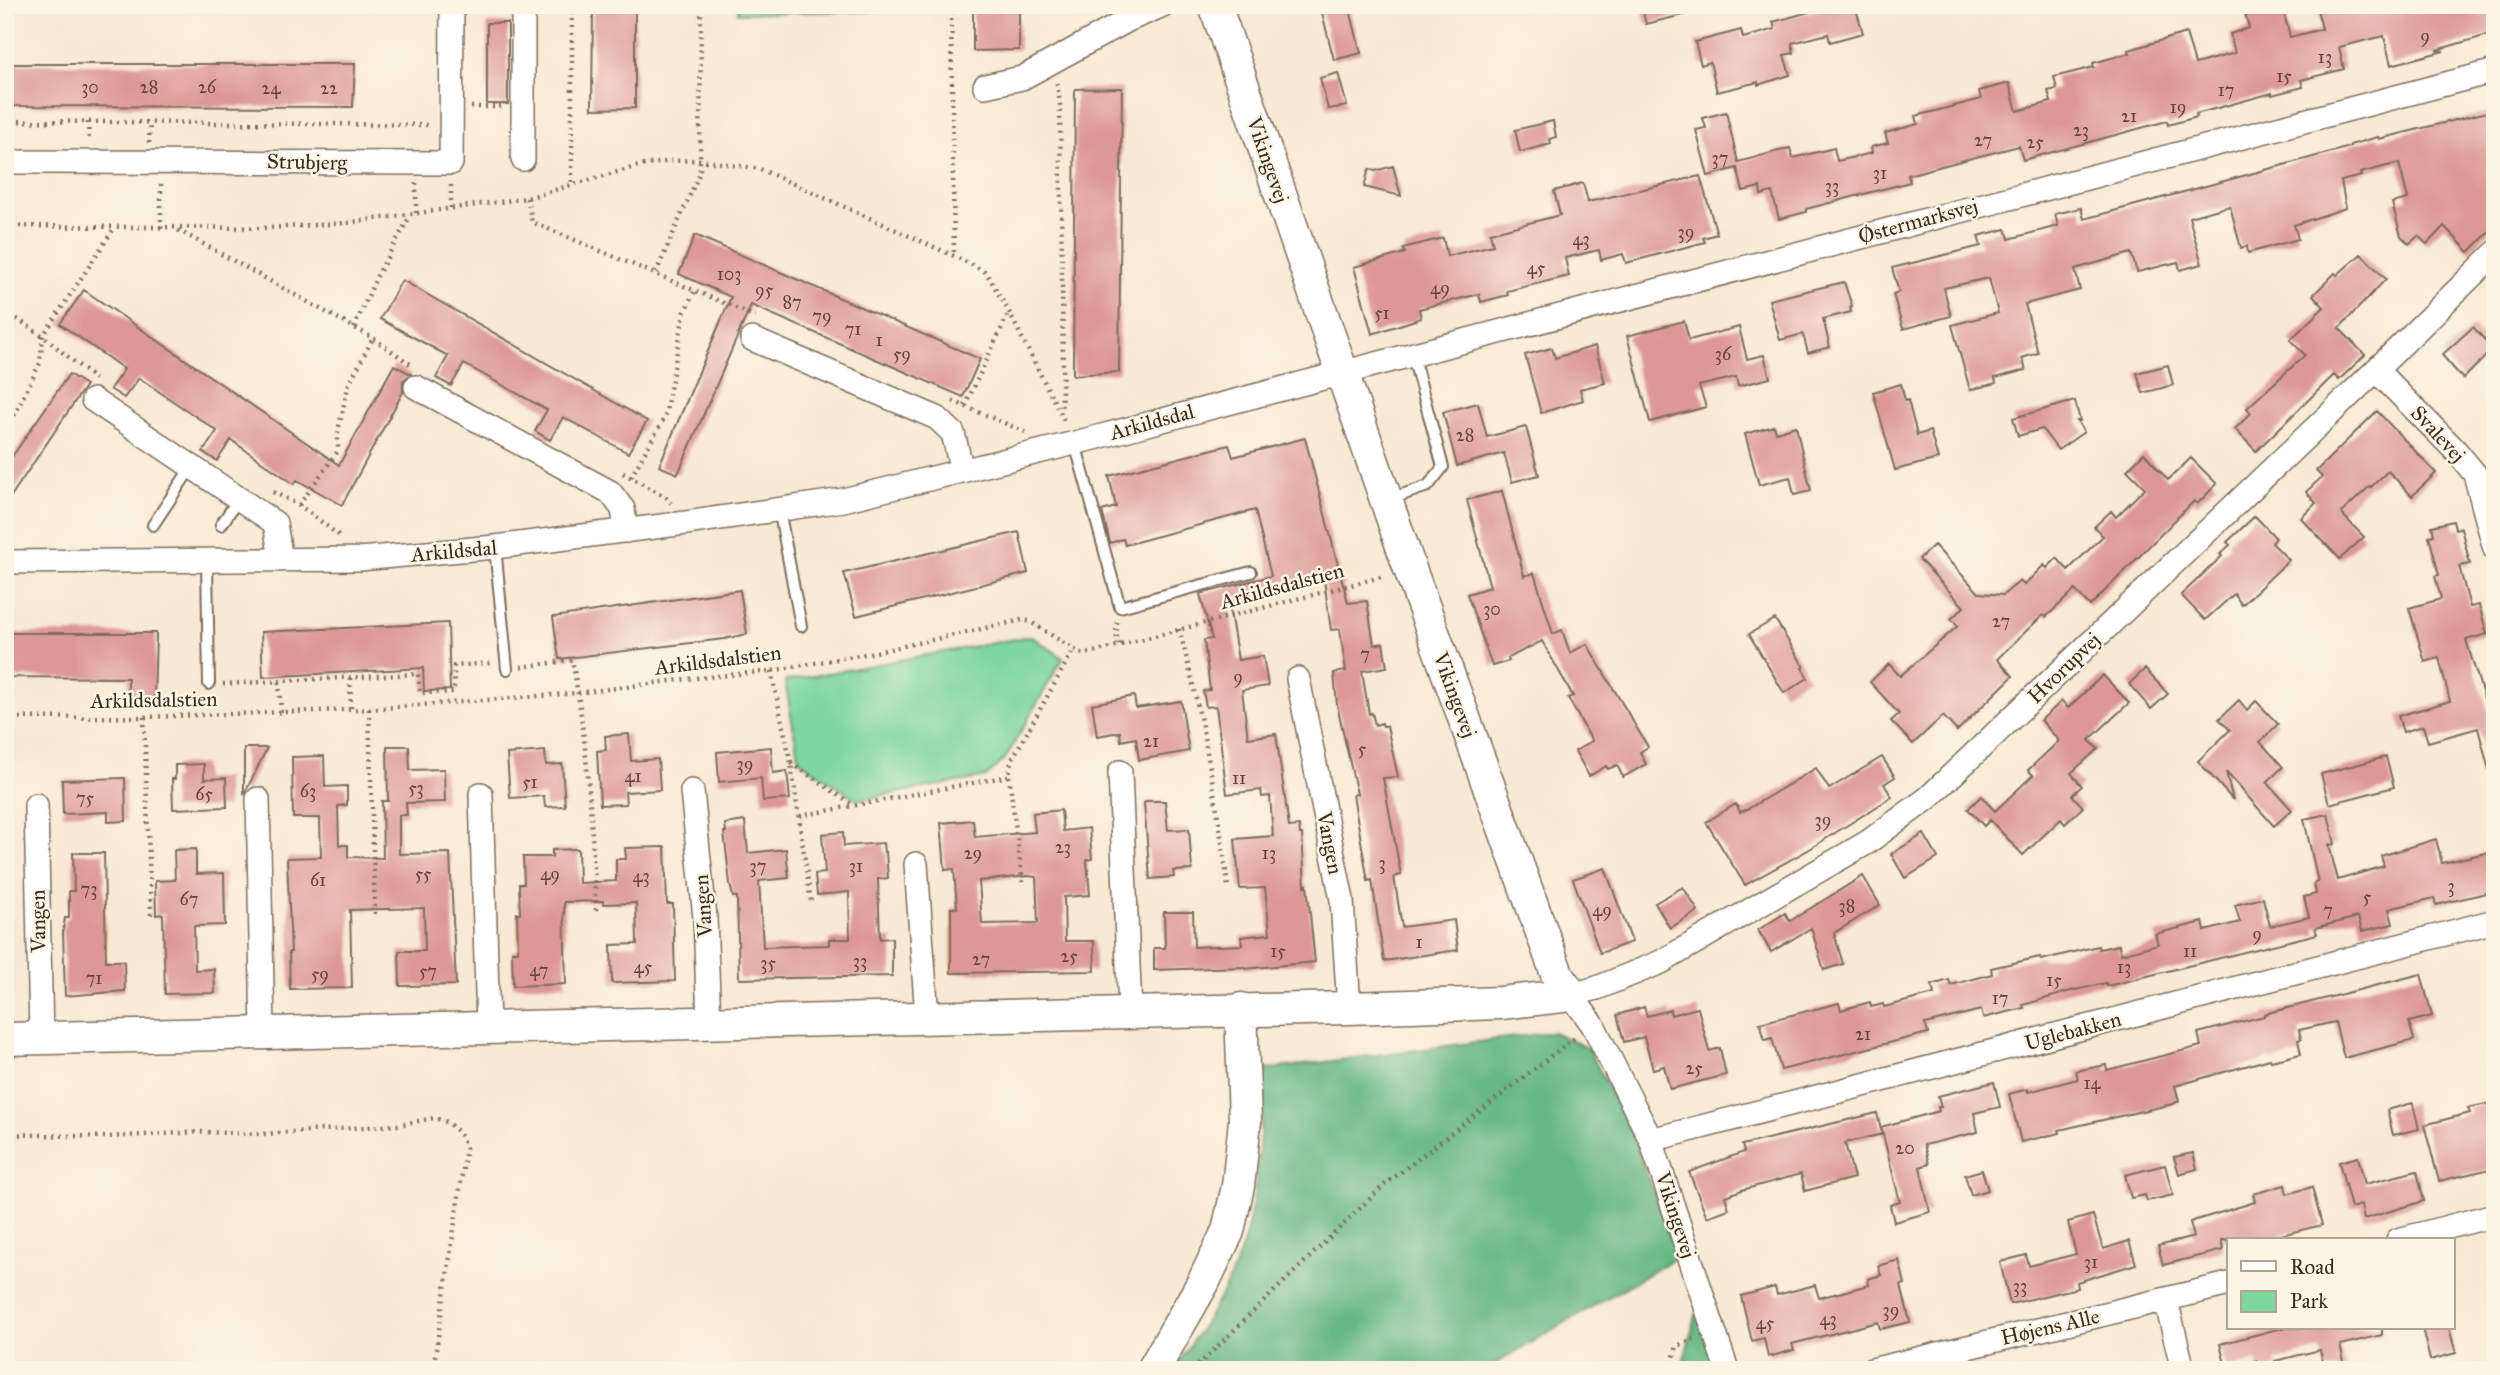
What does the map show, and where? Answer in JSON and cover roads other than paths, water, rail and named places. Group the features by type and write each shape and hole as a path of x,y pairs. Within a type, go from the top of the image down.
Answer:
{"street":[{"name":"Strubjerg","path":"5,162 451,163 452,5"},
{"path":"523,5 523,159"},
{"path":"985,86 1022,78 1128,20 1163,5"},
{"name":"Vikingevej","path":"1215,5 1410,569 1557,974 1592,1025 1651,1140 1727,1370"},
{"name":"Østermarksvej","path":"1342,372 2495,71"},
{"name":"Hvorupvej","path":"1571,995 1597,988 1661,962 1868,842 1928,798 2495,253"},
{"path":"752,339 937,418 953,433 962,471"},
{"name":"Svalevej","path":"2376,370 2456,451 2485,472 2495,549"},
{"name":"Arkildsdal","path":"5,562 359,559 495,547 626,531 843,500 1075,443 1342,372"},
{"path":"416,387 610,492 623,509 626,531"},
{"path":"93,400 275,523 281,560"},
{"name":"Vangen","path":"1298,679 1342,900 1349,1008"},
{"path":"1120,772 1130,1012"},
{"name":"Vangen","path":"692,791 705,918 709,1022"},
{"path":"481,794 488,1027"},
{"path":"258,799 263,1032"},
{"name":"Vangen","path":"36,804 41,1038"},
{"path":"916,864 927,1017"},
{"name":"Uglebakken","path":"1651,1140 2495,921"},
{"path":"5,1039 1349,1008 1511,1003 1571,995"},
{"path":"1153,1370 1203,1283 1228,1231 1238,1186 1245,1121 1241,1009"},
{"path":"2406,1238 2495,1215"},
{"name":"Højens Alle","path":"1872,1370 2227,1285"},
{"path":"2166,1300 2183,1370"}],"lane":[{"path":"1387,500 1428,486 1443,467 1412,353"},
{"path":"1075,443 1120,607 1251,572"},
{"path":"153,525 192,466"},
{"path":"221,525 239,498"},
{"path":"779,509 801,626"},
{"path":"495,547 506,665"},
{"path":"207,561 209,684"}]}
